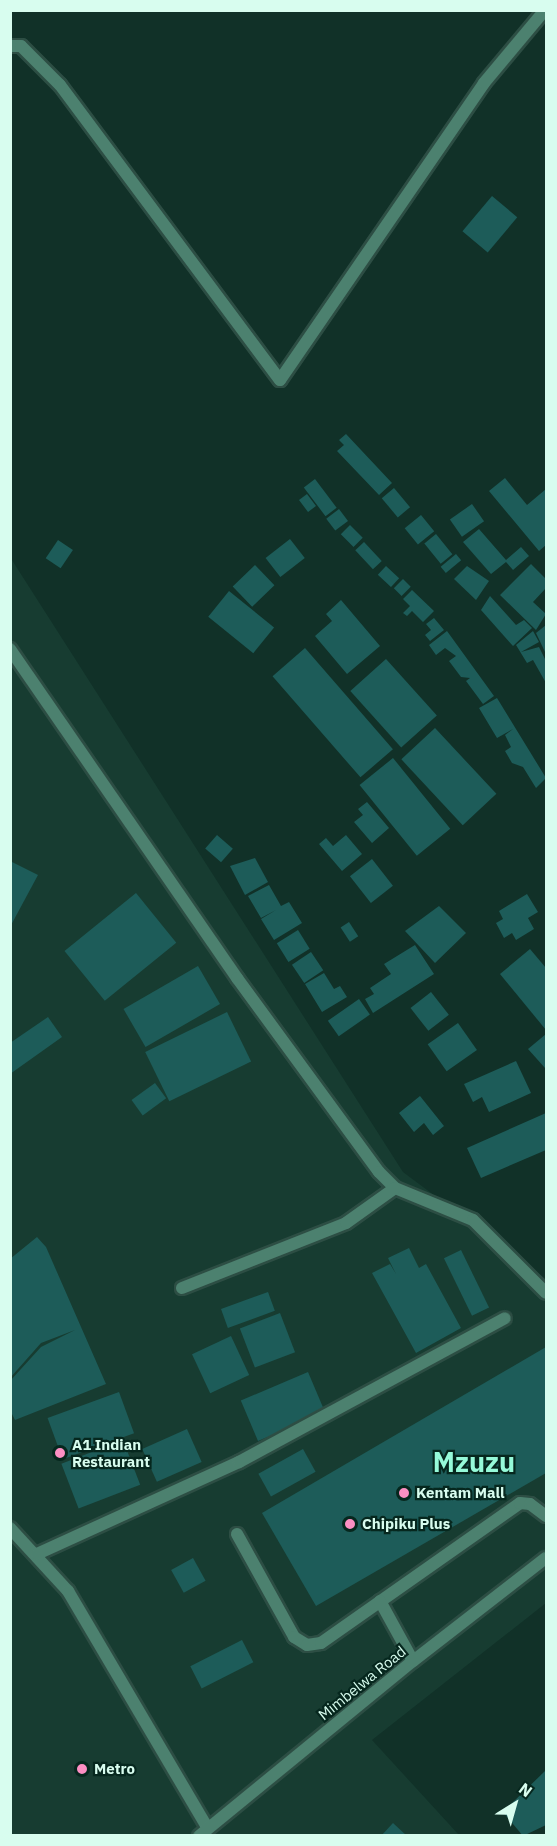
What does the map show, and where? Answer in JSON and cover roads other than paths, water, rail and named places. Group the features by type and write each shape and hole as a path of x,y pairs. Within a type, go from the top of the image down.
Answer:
{"street":[{"path":"10,45 21,46 60,85 280,380 477,93 545,10"},
{"path":"10,649 237,978 395,1188 473,1220 546,1293"},
{"path":"182,1288 346,1223 395,1188"},
{"path":"37,1554 239,1462 505,1318"},
{"path":"237,1534 294,1637 307,1645 321,1643 520,1503 530,1504 546,1516"},
{"path":"10,1528 37,1554 68,1591 203,1831"},
{"name":"Mimbelwa Road","path":"203,1831 413,1661 546,1558"},
{"path":"380,1601 413,1661"}],"place":[{"name":"A1 Indian Restaurant","path":"60,1453"},
{"name":"Kentam Mall","path":"404,1493"},
{"name":"Chipiku Plus","path":"350,1524"},
{"name":"Metro","path":"82,1769"}],"district":[{"name":"Mzuzu","path":"474,1462"}]}
